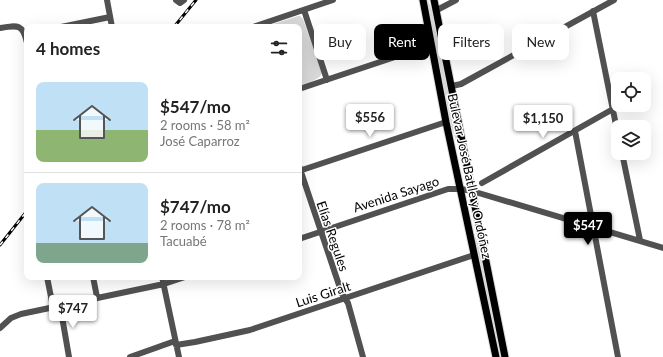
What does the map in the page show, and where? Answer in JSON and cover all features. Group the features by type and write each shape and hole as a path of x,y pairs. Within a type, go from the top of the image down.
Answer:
{"main road":[{"name":"Bulevar José Batlle y Ordóñez","path":"423,0 446,122 496,357"},
{"name":"Bulevar José Batlle y Ordóñez","path":"434,0 505,357"}],"street":[{"path":"107,0 111,24"},
{"path":"176,0 180,3 184,0"},
{"path":"263,24 333,0"},
{"path":"437,10 456,0"},
{"path":"452,86 461,84 614,0"},
{"path":"304,10 327,80"},
{"path":"593,12 611,99"},
{"path":"76,24 110,17"},
{"path":"0,28 17,26 24,32"},
{"path":"302,89 431,44"},
{"path":"482,183 611,110"},
{"path":"302,169 446,122"},
{"path":"575,131 618,357"},
{"path":"623,160 640,240"},
{"name":"Elías Regules","path":"302,176 342,294 348,303 363,357"},
{"name":"Avenida Sayago","path":"302,238 448,189 461,189 640,240 663,248"},
{"name":"Luis Giralt","path":"130,357 176,343 194,342 250,330 474,255"},
{"path":"48,280 69,357"},
{"path":"94,280 97,297"},
{"path":"0,328 5,322 16,316 163,280 179,357"}],"shaded area":[{"path":"426,0 428,0 432,11 438,41 438,60"},
{"path":"298,16 303,19 314,50 314,60 317,60 322,73 315,80 302,84 302,24 273,24"},
{"path":"438,60 442,60 465,176 459,149 452,129"},
{"path":"474,233 481,251 502,357 500,357"}],"railway":[{"path":"176,24 196,0"},
{"path":"0,245 24,215"}]}
